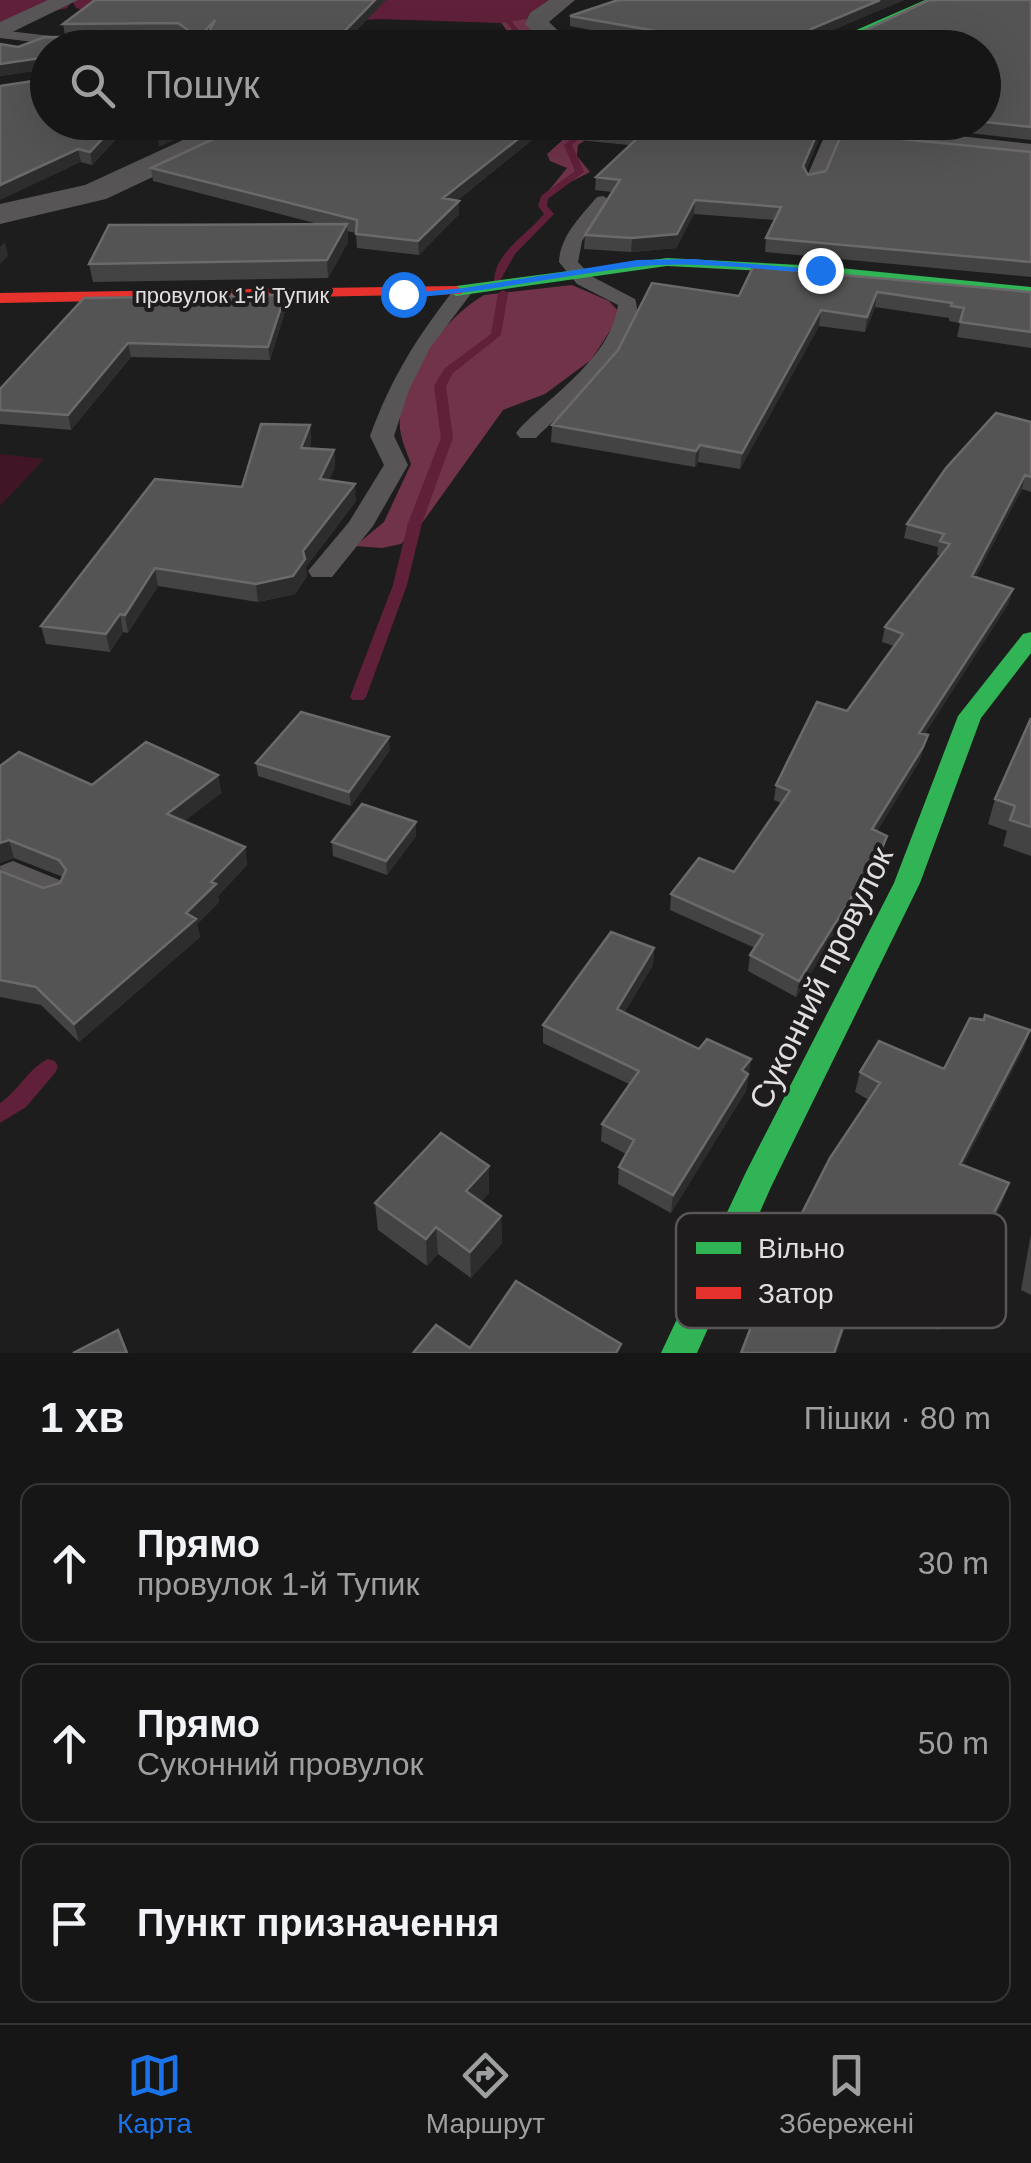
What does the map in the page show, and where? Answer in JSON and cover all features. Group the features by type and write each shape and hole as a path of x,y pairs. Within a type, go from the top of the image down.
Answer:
{"street":[{"path":"0,32 67,0"},
{"path":"543,30 536,24 538,18 564,0"},
{"path":"862,30 933,0"},
{"path":"0,214 95,192 208,140"},
{"path":"902,140 1031,153"},
{"path":"572,274 637,264 693,262 820,270 1031,292"},
{"name":"провулок 1-й Тупик","path":"0,298 464,292 572,274"},
{"name":"Суконний провулок","path":"743,1213 907,883 970,716 1031,638"},
{"name":"Суконний провулок","path":"680,1353 691,1328"}],"lane":[{"path":"0,32 30,36"},
{"path":"814,181 830,140"},
{"path":"528,433 596,366 628,317 630,307 623,298 572,274 566,260 568,248 603,201"},
{"path":"322,571 360,526 396,465 382,436 398,390 420,346 464,292"},
{"path":"4,874 50,890"}],"shaded area":[{"path":"524,14 533,30 507,30 497,16"},
{"path":"563,140 586,140 578,145 577,156 590,172 545,195 567,168 550,161 547,154"},
{"path":"572,285 609,301 621,314 591,360 545,394 503,410 420,526 401,544 382,548 355,546 384,522 411,464 400,430 404,400 419,365 441,332 484,295"},
{"path":"0,454 44,459 0,506"}],"building":[{"path":"95,0 375,0 346,30 210,30 215,20 206,30 188,30 178,23 63,24"},
{"path":"618,0 880,0 810,30 651,30 570,16"},
{"path":"929,0 1031,0 1031,127 1001,124 1001,30 866,30"},
{"path":"30,43 30,60 0,64 0,44 18,47"},
{"path":"30,81 30,140 101,140 90,152 78,149 0,185 0,86"},
{"path":"211,140 517,140 443,198 459,201 418,241 356,234 357,220 151,168"},
{"path":"636,140 814,140 803,166 808,175 826,171 839,140 912,140 1031,152 1031,262 766,238 781,207 695,200 677,234 632,238 585,235 620,180 596,177"},
{"path":"347,224 327,260 89,264 109,225"},
{"path":"753,267 1031,292 1031,332 960,322 964,308 951,306 952,303 877,292 867,317 821,310 742,453 700,445 696,451 552,425 618,350 652,283 739,296"},
{"path":"285,295 268,347 128,343 68,415 0,410 0,389 84,298"},
{"path":"996,413 1031,422 1031,477 1025,475 972,576 1013,589 919,733 928,735 923,747 872,829 887,836 881,850 799,981 750,955 763,935 671,894 699,858 734,872 790,791 776,785 817,702 847,711 903,634 885,627 950,544 940,541 944,534 907,524 946,468"},
{"path":"261,424 310,425 301,448 334,450 320,479 355,484 303,551 305,559 293,576 256,584 155,568 125,615 120,614 106,634 41,626 155,479 242,487"},
{"path":"301,712 389,737 349,792 256,763"},
{"path":"1031,718 1031,827 1010,820 1015,806 995,799"},
{"path":"146,742 218,775 167,814 245,847 211,882 216,884 186,913 196,919 74,1024 36,987 0,980 0,871 43,888 60,883 66,870 59,860 9,840 0,843 0,766 19,752 92,785"},
{"path":"362,804 416,822 386,861 332,842"},
{"path":"611,932 654,948 617,1009 699,1049 707,1039 751,1059 742,1070 748,1074 673,1195 619,1167 634,1140 602,1124 639,1071 543,1025"},
{"path":"985,1015 1030,1030 960,1164 1009,1183 994,1213 802,1213 830,1158 880,1083 860,1072 879,1041 944,1069 970,1018 984,1020"},
{"path":"441,1133 489,1166 466,1191 501,1216 470,1252 436,1227 426,1239 375,1203"},
{"path":"516,1281 621,1344 616,1353 413,1353 436,1325 470,1348"},
{"path":"751,1328 843,1328 834,1353 741,1353"},
{"path":"118,1330 127,1353 73,1353"}],"waterway":[{"path":"0,12 53,0"},
{"path":"90,0 324,11 378,7 501,11 531,8 542,0"},
{"path":"511,11 509,22 515,30"},
{"path":"497,279 511,252 549,214 542,206 544,198 580,172 568,145 574,140"},
{"path":"358,697 400,585 415,523 447,438 440,386 448,371 496,335 503,293"},
{"path":"0,1114 19,1101 48,1067"}],"traffic: fast":[{"path":"862,30 933,0"},
{"path":"456,291 667,262 820,270 1031,292"},
{"path":"743,1213 907,883 970,716 1031,639"},
{"path":"679,1353 690,1328"}],"traffic: jam":[{"path":"0,298 456,291"}],"route":[{"path":"403,294 464,292 637,264 693,262 820,270"}]}
